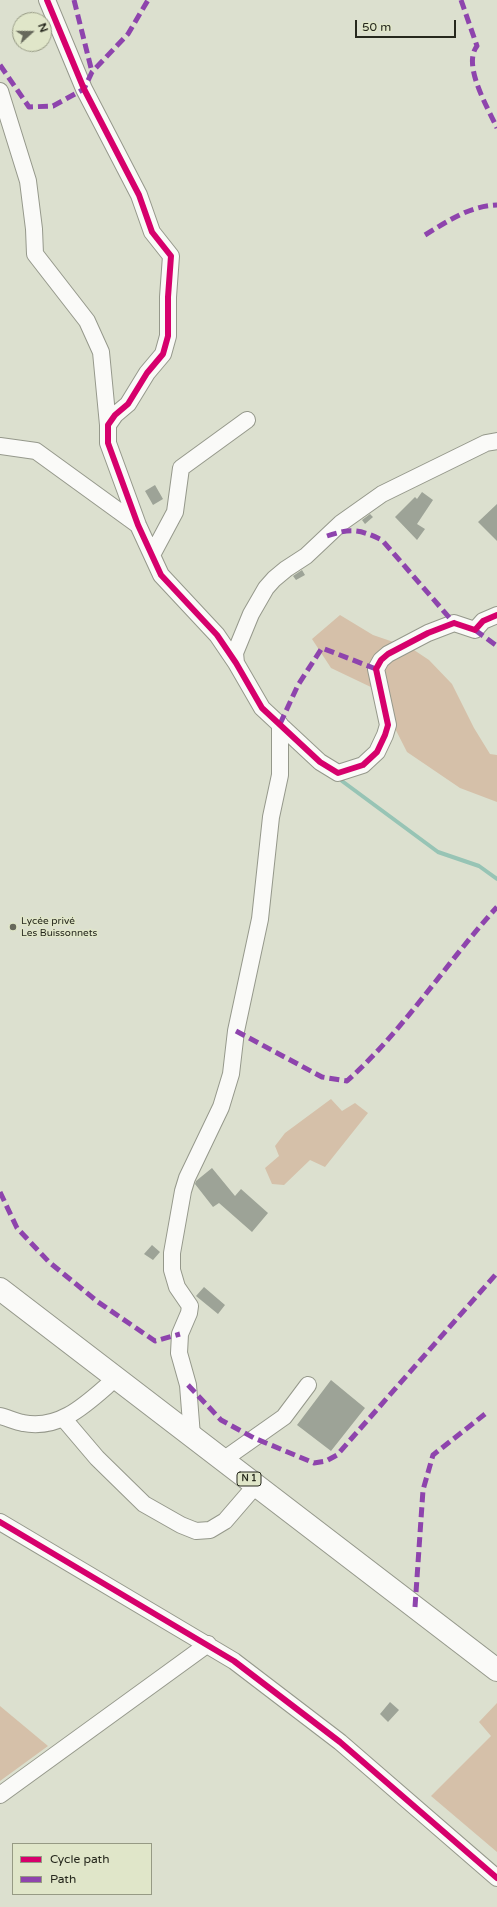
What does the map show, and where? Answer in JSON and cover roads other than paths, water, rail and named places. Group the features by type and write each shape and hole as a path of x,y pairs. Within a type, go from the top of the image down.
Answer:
{"highway":[{"name":"N 1","path":"0,1289 497,1670"}],"street":[{"path":"47,0 84,89 139,195 152,232 171,256 168,297 168,336 162,354 147,373 128,404 115,415 108,425"},
{"path":"0,90 28,181 34,229 35,254 87,322 101,352 108,425 108,443 138,525 161,574 217,635 236,663 262,708 320,762 338,773 363,765 377,752 385,735 388,724 376,669 381,660 388,654 442,627 454,623 475,630 483,621 497,615"},
{"path":"152,555 175,512 181,468 247,420"},
{"path":"236,663 235,653 251,614 266,588 280,574 306,556 341,524 382,494 486,443 497,441"},
{"path":"0,446 36,451 138,525"},
{"path":"192,1436 188,1385 179,1353 180,1334 189,1313 190,1306 178,1287 172,1270 172,1253 183,1191 187,1178 221,1107 231,1074 236,1031 260,919 271,817 280,776 280,724"},
{"path":"0,1416 24,1424 54,1422 79,1409 116,1378"},
{"path":"223,1460 284,1417 308,1385"},
{"path":"63,1418 97,1458 144,1504 181,1525 196,1531 210,1530 226,1521 256,1485"},
{"path":"0,1522 208,1644 234,1661 340,1742 497,1878"},
{"path":"0,1795 208,1644"}],"waterway":[{"path":"342,781 438,852 479,866 497,879"}],"place":[{"name":"Lycée privé Les Buissonnets","path":"13,927"}]}
